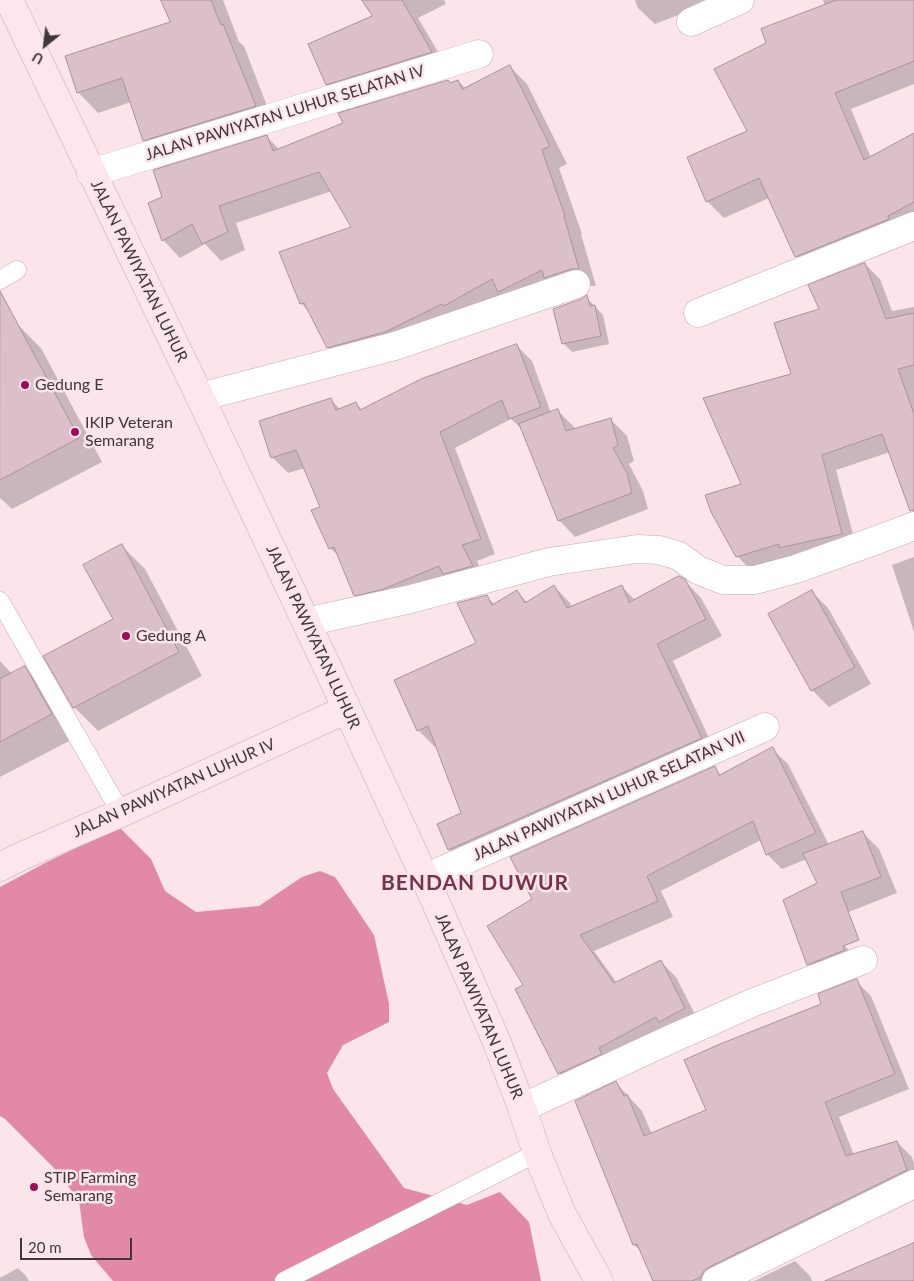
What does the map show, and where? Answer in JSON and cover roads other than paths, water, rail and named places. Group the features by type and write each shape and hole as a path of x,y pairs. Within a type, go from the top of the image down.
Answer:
{"main road":[{"name":"JALAN PAWIYATAN LUHUR","path":"9,0 200,397 425,878 496,1040 537,1153 562,1214 600,1281"},
{"name":"JALAN PAWIYATAN LUHUR IV","path":"0,867 347,709"}],"street":[{"path":"691,22 740,0"},
{"name":"JALAN PAWIYATAN LUHUR SELATAN IV","path":"91,173 480,54"},
{"path":"698,312 914,226"},
{"path":"200,397 394,346 576,284"},
{"path":"306,622 411,599 548,562 637,549 659,550 679,556 698,570 723,580 756,580 805,566 914,526"},
{"name":"JALAN PAWIYATAN LUHUR SELATAN VII","path":"425,878 764,727"},
{"path":"522,1108 671,1038 752,1003 863,960"},
{"path":"716,1281 914,1184"}],"lane":[{"path":"0,280 17,270"},
{"path":"0,601 121,813"},
{"path":"284,1281 537,1153"}],"place":[{"name":"Gedung E","path":"25,385"},
{"name":"IKIP Veteran Semarang","path":"75,432"},
{"name":"Gedung A","path":"126,636"},
{"name":"STIP Farming Semarang","path":"34,1187"}],"district":[{"name":"BENDAN DUWUR","path":"475,883"}]}
